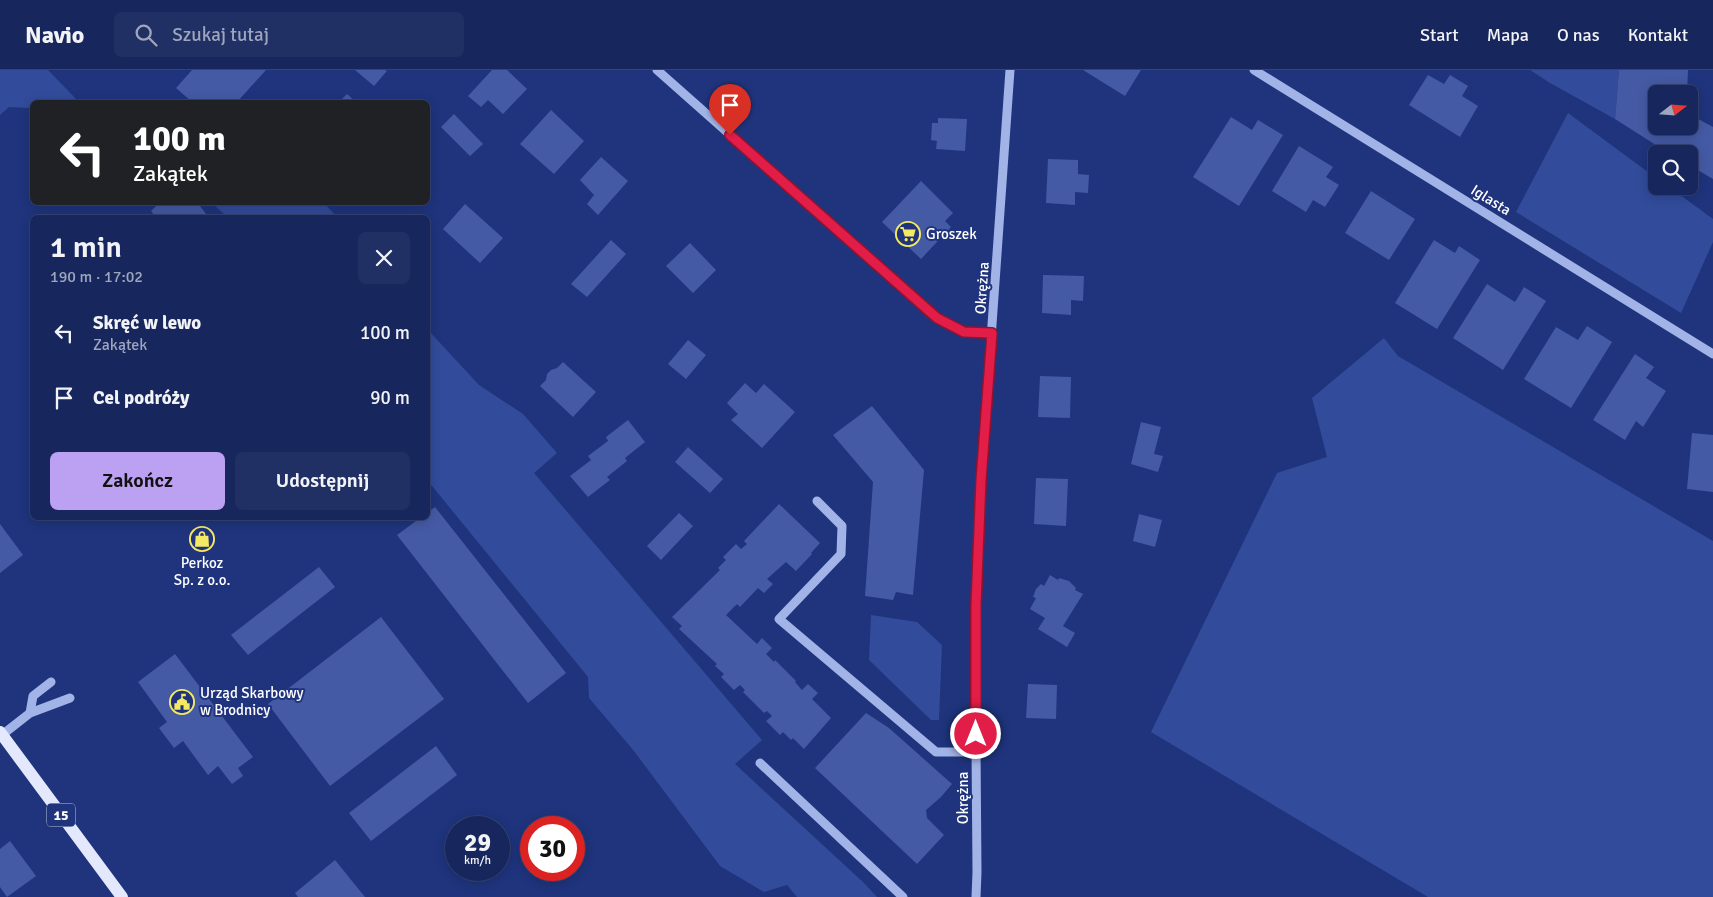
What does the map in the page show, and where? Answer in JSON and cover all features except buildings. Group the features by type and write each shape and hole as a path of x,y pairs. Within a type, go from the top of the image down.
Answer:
{"main road":[{"name":"15","path":"1,734 122,897"}],"street":[{"path":"657,70 937,318 964,332 992,333"},
{"name":"Okrężna","path":"976,897 976,623 981,480 1010,70"},
{"name":"Iglasta","path":"1254,70 1713,354"},
{"path":"817,501 842,526 841,554 778,619 936,752 977,752"},
{"path":"30,713 33,696 52,682"},
{"path":"1,734 30,713 70,698"},
{"path":"760,763 903,897"}],"shaded area":[{"path":"0,70 48,70 77,100 30,100 30,109 9,107 0,115"},
{"path":"1530,70 1619,70 1615,119 1550,83"},
{"path":"1568,113 1648,172 1648,195 1680,195 1713,219 1713,242 1681,313 1516,212"},
{"path":"214,205 326,205 335,215 225,215"},
{"path":"430,332 479,385 523,414 557,453 534,473 762,740 735,764 877,897 797,897 787,885 764,892 720,866 634,751 589,698 588,677 430,483"},
{"path":"1384,338 1398,356 1713,541 1713,897 1428,897 1151,732 1277,473 1327,457 1312,398"},
{"path":"871,615 917,622 942,645 939,720 931,720 869,660"}],"place":[{"name":"Groszek","path":"908,234"},
{"name":"Perkoz Sp. z o.o.","path":"202,539"},
{"name":"Urząd Skarbowy w Brodnicy","path":"182,702"}],"route":[{"path":"730,135 937,318 964,332 992,333 981,480 976,605 976,734"}]}
